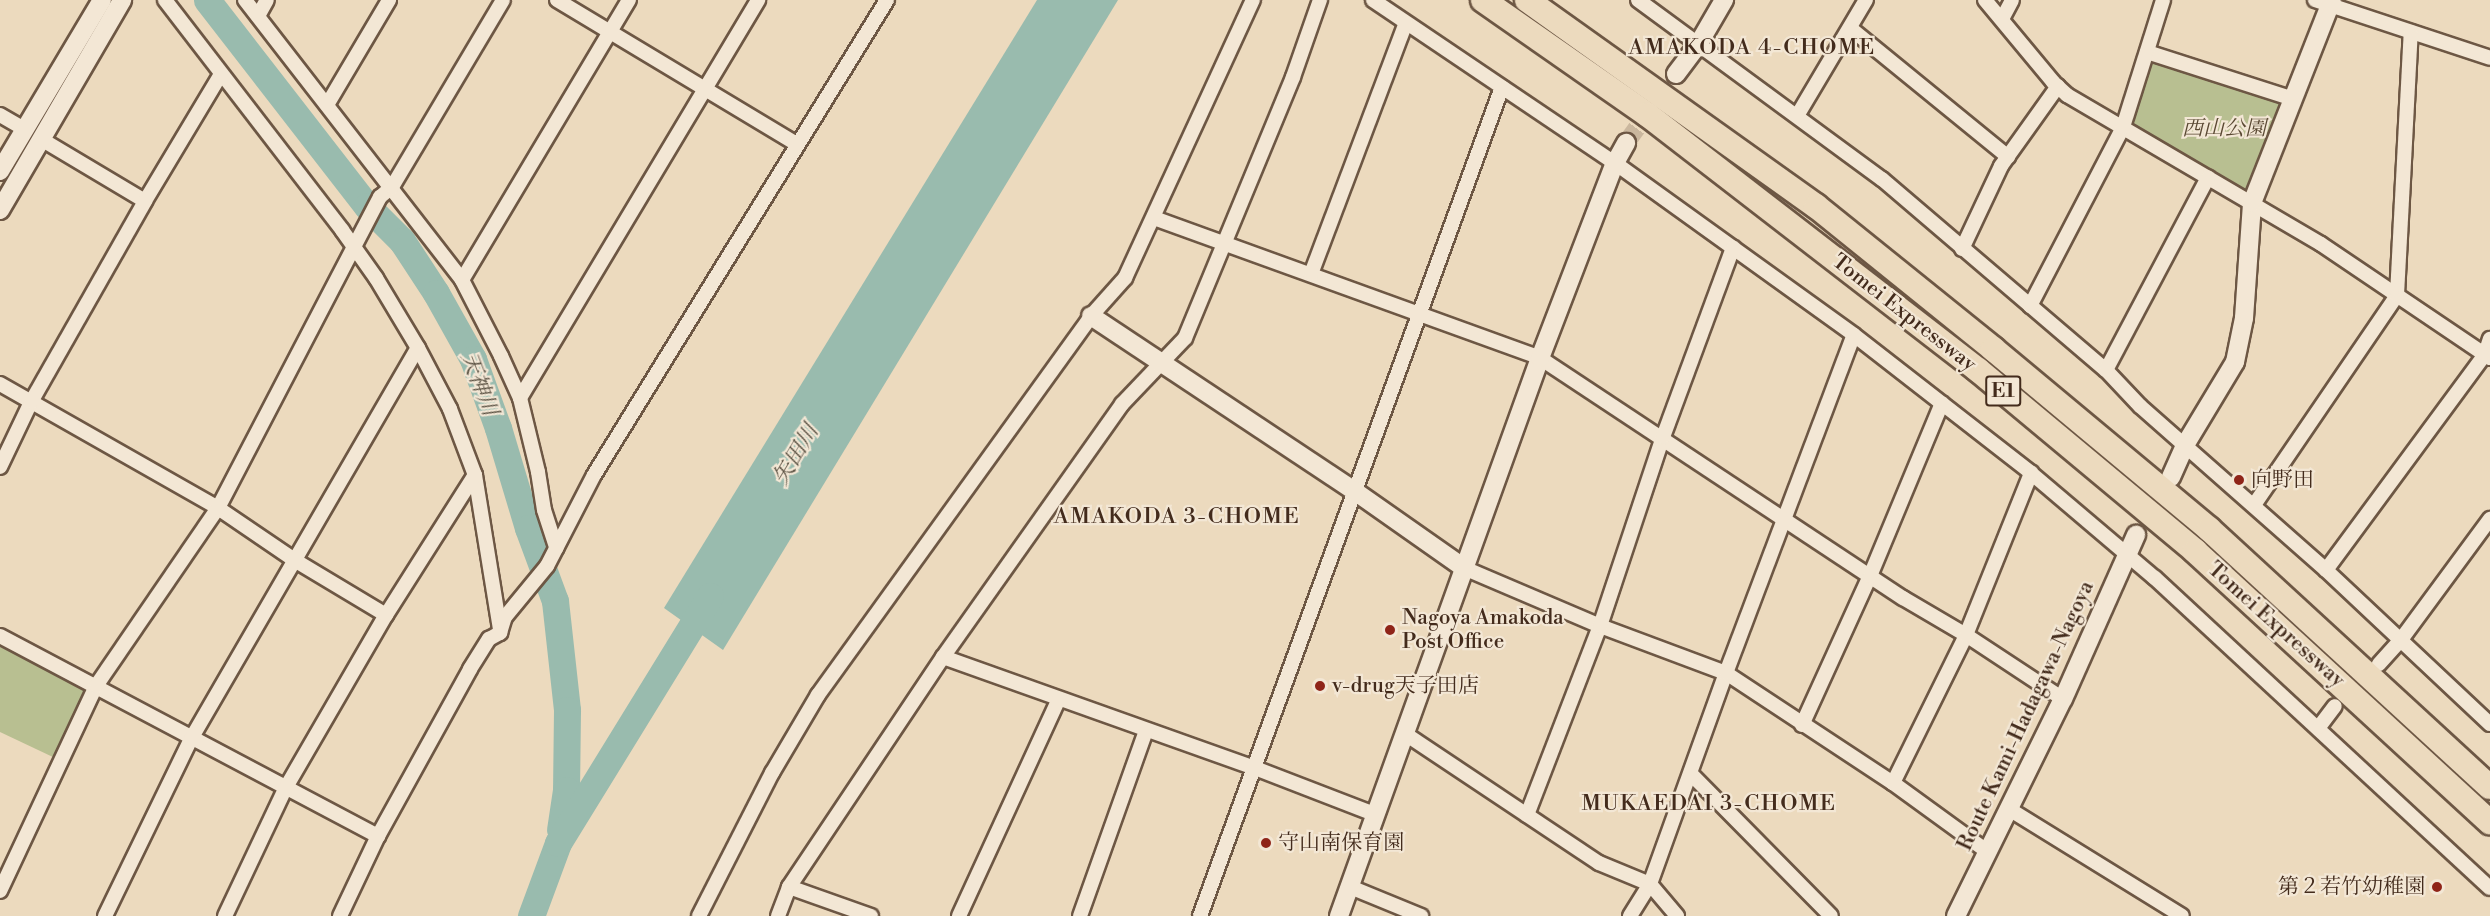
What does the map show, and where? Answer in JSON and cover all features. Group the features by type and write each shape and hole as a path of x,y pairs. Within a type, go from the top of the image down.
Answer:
{"highway":[{"name":"Tomei Expressway","path":"1483,0 1648,115 1978,370 2195,551 2490,822"},
{"name":"Tomei Expressway","path":"1527,0 1816,206 1993,349 2210,529 2490,787"}],"street":[{"path":"0,171 102,0"},
{"path":"0,210 122,0"},
{"path":"165,0 221,74 356,240 418,348 450,409 475,475 500,633"},
{"path":"245,0 462,280 520,398 538,472 544,510 556,548"},
{"path":"258,16 267,0"},
{"path":"327,105 389,0"},
{"path":"0,891 96,686 218,508 380,196 392,187 503,0"},
{"path":"557,0 797,144"},
{"path":"462,280 629,0"},
{"path":"520,398 758,0"},
{"path":"699,916 772,773 818,695 1091,316 1125,278 1253,0"},
{"path":"778,916 789,887 943,657 1122,404 1185,338 1223,241 1293,77 1320,0"},
{"path":"1373,0 1615,163 1854,334 2031,473 2127,554 2319,727 2490,888"},
{"path":"1638,0 1882,179 2106,370 2140,406 2326,570 2490,724"},
{"path":"1676,74 1699,43 1724,0"},
{"path":"1797,116 1866,0"},
{"path":"1985,0 2067,95 2321,244 2487,356"},
{"path":"2002,19 2012,0"},
{"path":"2030,306 2123,127 2163,0"},
{"path":"340,916 378,836 470,669 489,639 500,633 505,616 547,566 594,475 884,1"},
{"path":"2171,477 2186,445 2235,362 2244,318 2252,203 2293,99 2326,2 2490,58"},
{"path":"1311,274 1406,23"},
{"path":"1850,28 2008,157"},
{"path":"2254,505 2397,295 2411,32"},
{"path":"2147,52 2293,99"},
{"path":"0,467 31,402 145,201 221,74"},
{"path":"1962,249 2008,157 2058,86"},
{"path":"1200,916 1353,490 1368,459 1435,267 1455,223 1502,87"},
{"path":"0,116 24,129"},
{"path":"41,140 145,201"},
{"path":"1339,916 1540,358 1615,163 1626,143"},
{"path":"2106,370 2208,177"},
{"path":"1154,219 1223,241 1540,358 1663,437 1785,521 2063,699"},
{"path":"1527,815 1600,626 1663,437 1733,248"},
{"path":"1091,316 1353,490 1464,568 1600,626 1726,673 1893,783 1988,852"},
{"path":"1630,916 1650,884 1726,673 1854,334"},
{"path":"2326,570 2487,356 2490,339"},
{"path":"105,916 191,739 418,348"},
{"path":"0,384 218,508 296,561 386,615"},
{"path":"1802,725 1870,576 1942,403"},
{"path":"1893,783 1966,635 2031,473"},
{"path":"225,916 285,789 386,615 475,475"},
{"path":"2379,664 2400,641 2490,519"},
{"name":"Route Kami-Hadagawa-Nagoya","path":"1956,916 2063,699 2136,536"},
{"path":"0,636 285,789 378,836"},
{"path":"943,657 1255,768 1374,814"},
{"path":"959,916 1059,699"},
{"path":"2319,727 2335,706"},
{"path":"1080,916 1146,731"},
{"path":"1404,733 1599,863 1650,884 1677,916"},
{"path":"1691,774 1831,916"},
{"path":"2009,809 2182,916"},
{"path":"789,887 871,916"},
{"path":"1350,887 1421,916"}],"green space":[{"name":"西山公園","path":"2151,60 2285,102 2249,193 2130,126"},
{"path":"0,646 84,690 90,700 55,758 0,732"}],"water":[{"path":"1037,0 1118,0 723,650 664,608"}],"waterway":[{"name":"天神川","path":"207,0 367,206 402,241 436,293 473,359 498,428 528,528 555,601 567,710 566,790 560,830"},
{"name":"矢田川","path":"531,916 558,843 710,596"}],"tunnel":[{"path":"1626,143 1676,74"}],"place":[{"name":"向野田","path":"2239,480"},
{"name":"Nagoya Amakoda Post Office","path":"1390,630"},
{"name":"v-drug天子田店","path":"1320,686"},
{"name":"守山南保育園","path":"1266,843"},
{"name":"第２若竹幼稚園","path":"2437,887"}],"district":[{"name":"AMAKODA 4-CHOME","path":"1752,48"},
{"name":"AMAKODA 3-CHOME","path":"1177,517"},
{"name":"MUKAEDAI 3-CHOME","path":"1709,804"}]}
